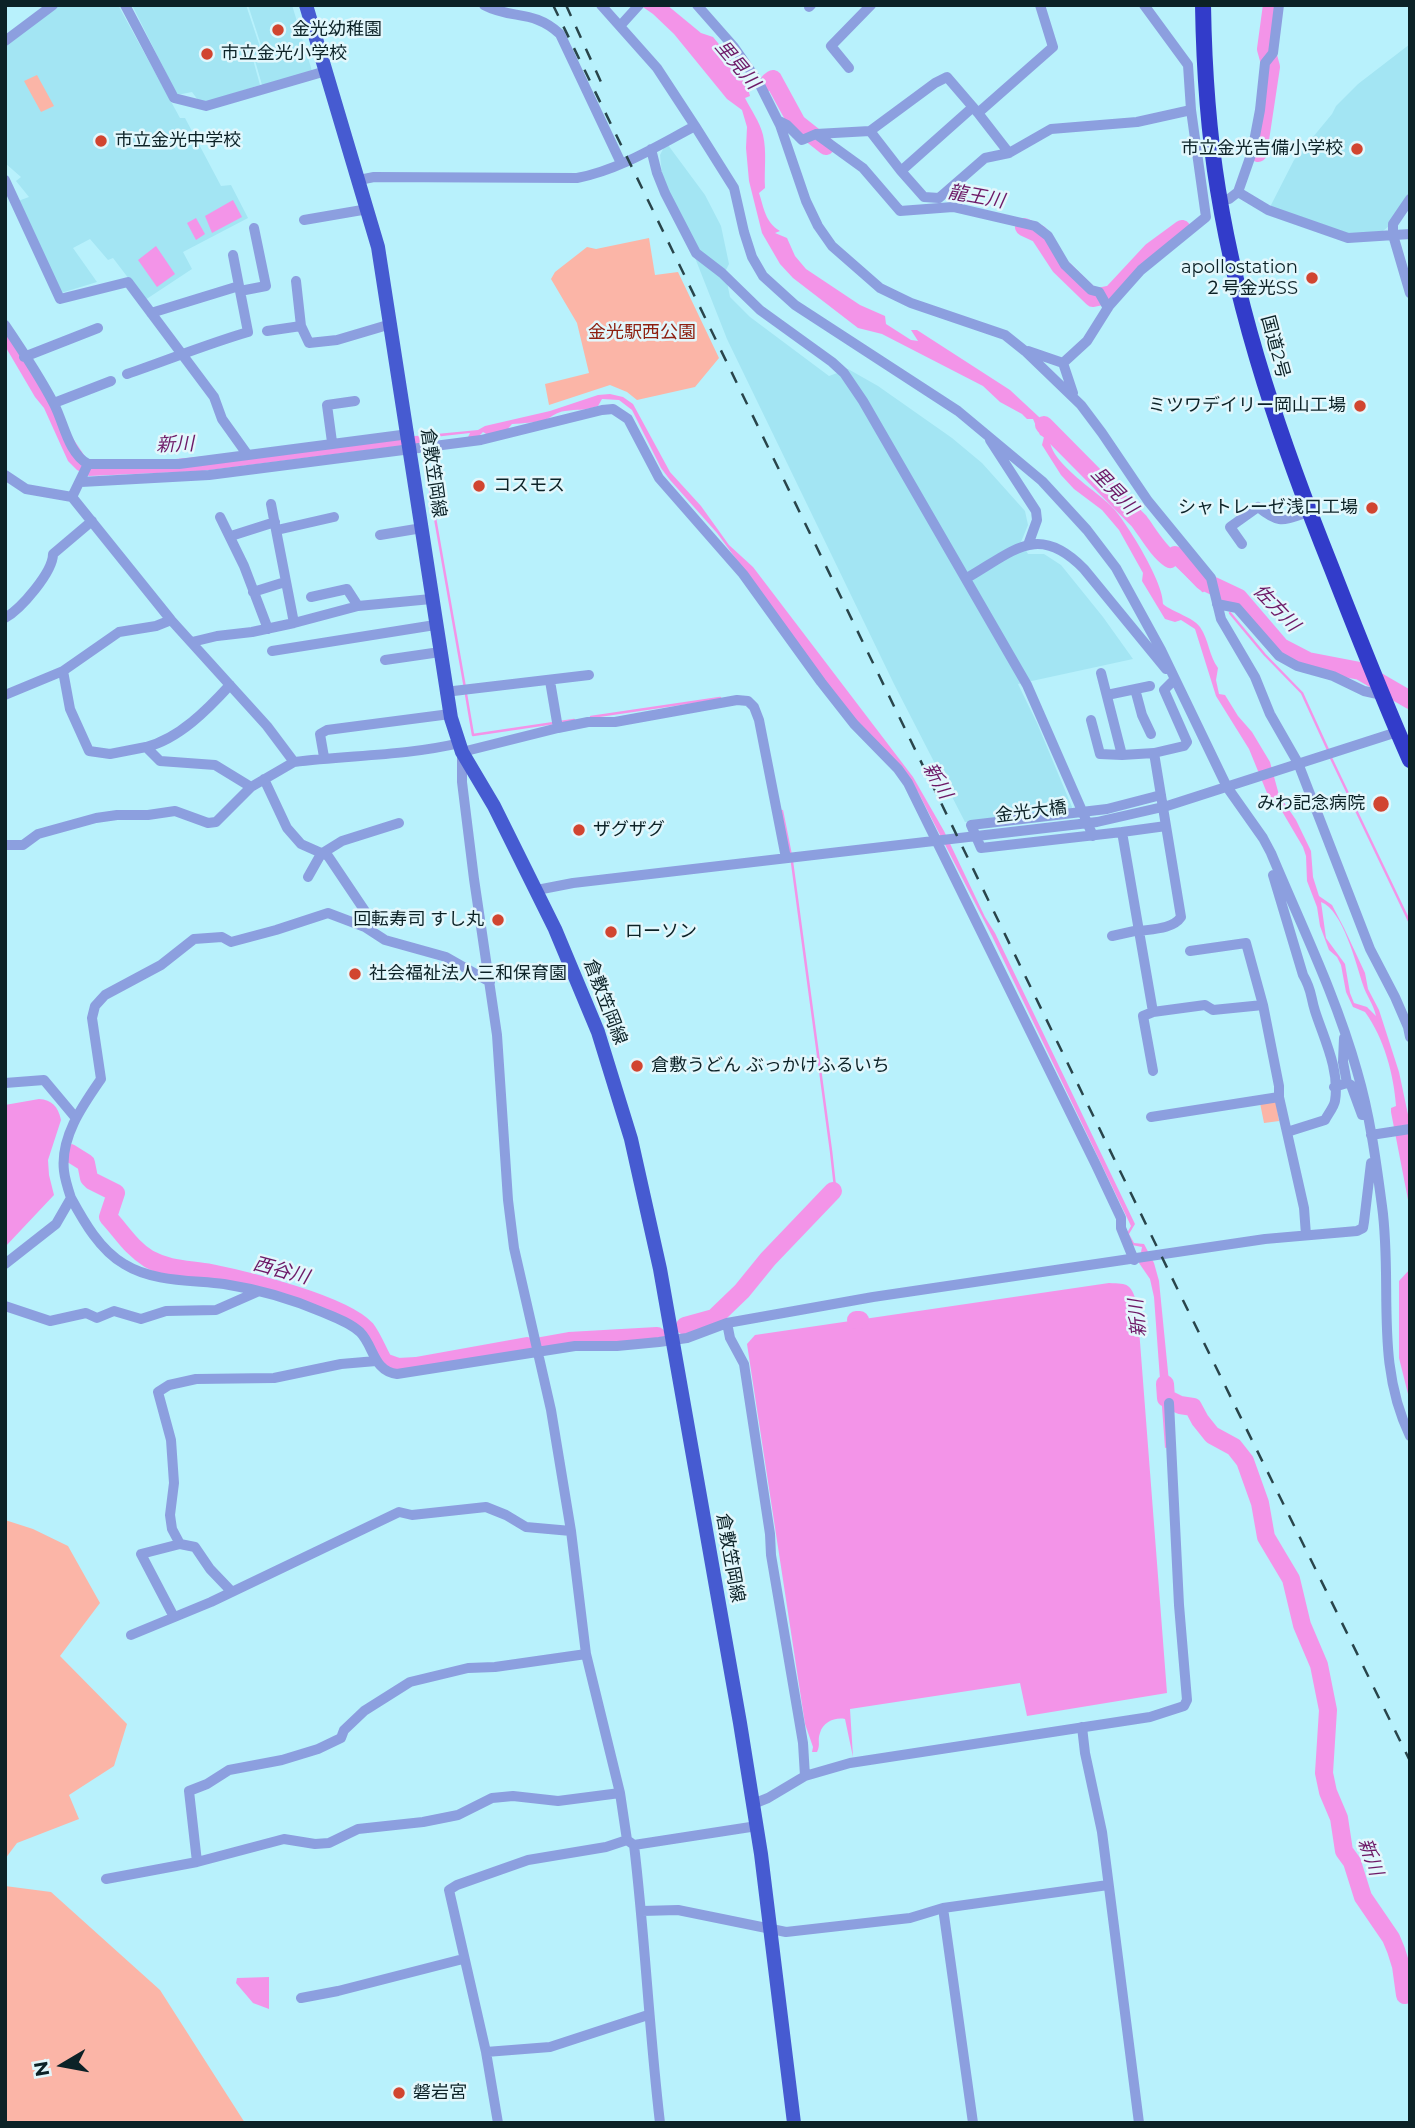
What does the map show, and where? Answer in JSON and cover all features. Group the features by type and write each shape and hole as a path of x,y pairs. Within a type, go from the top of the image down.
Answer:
{"highway":[{"name":"国道2号","path":"1203,5 1210,135 1219,192 1234,270 1264,382 1309,512 1381,693 1404,731 1410,760"}],"main road":[{"name":"倉敷笠岡線","path":"306,5 368,209 383,271 450,714 461,748 537,890 597,1032 616,1088 643,1191 673,1340 757,1826 794,2123"}],"street":[{"path":"5,41 53,5"},
{"path":"125,5 174,98 206,106 326,71"},
{"path":"484,5 534,17 548,23 560,34 621,163"},
{"path":"601,5 657,68 734,188 748,245 763,276 795,305 958,411 1042,481 1087,530 1116,568 1161,650 1174,680 1271,853 1330,991 1357,1068 1371,1132 1384,1232 1388,1367 1397,1405 1410,1436"},
{"path":"620,26 639,5"},
{"path":"697,5 734,47 759,83 779,121 806,201 818,226 832,246 880,288 911,303 1005,335 1025,351 1075,399 1102,433 1147,501 1211,578 1221,619 1255,677 1270,714 1298,763 1370,949 1404,1017 1410,1037"},
{"path":"849,68 831,46 871,5"},
{"path":"901,171 1053,47 1040,5"},
{"path":"1063,363 1087,341 1103,301 1206,217 1191,110 1188,65 1144,5"},
{"path":"1279,5 1273,53 1265,63 1252,152 1234,195 1348,238 1410,234"},
{"path":"779,121 802,139 816,134 870,131 947,77 1009,153"},
{"path":"870,131 925,197 939,198 985,158 1009,153 1051,129 1137,122 1191,110"},
{"path":"359,180 374,177 577,178 595,175 695,126"},
{"path":"816,134 863,168 900,211 953,207 1035,226 1048,236 1065,265 1103,301"},
{"path":"651,149 665,193 696,253 722,273 760,310 844,373 863,401 1027,685 1093,836"},
{"path":"5,180 60,299 128,282 214,397 222,419 247,454"},
{"path":"1410,200 1393,224 1410,293"},
{"path":"304,220 368,209"},
{"path":"151,313 239,289 266,286 254,228"},
{"path":"127,374 247,332 233,255"},
{"path":"296,281 301,326 309,343 337,340 391,324"},
{"path":"5,325 54,403 74,451 88,464 179,464 408,434"},
{"path":"267,331 301,326"},
{"path":"24,357 98,328"},
{"path":"1025,351 1063,363"},
{"path":"1063,363 1075,399"},
{"path":"54,403 111,381"},
{"path":"332,442 327,405 355,401"},
{"path":"81,482 209,475 481,440 602,410 613,409 628,419 659,478 743,574 821,682 908,783 1096,1165 1121,1218 1121,1228 1133,1260"},
{"path":"989,438 1036,511 1037,520 1028,545"},
{"path":"72,497 88,464"},
{"path":"5,475 26,489 72,497 171,621 230,685 294,762"},
{"path":"271,504 294,623"},
{"path":"1242,544 1230,527 1258,507 1273,519 1283,520 1309,512"},
{"path":"220,517 231,536 268,629"},
{"path":"231,536 334,517"},
{"path":"5,618 24,601 44,576 53,554 92,521"},
{"path":"380,534 422,528"},
{"path":"967,578 1028,545 1042,543 1055,546 1070,554 1174,680"},
{"path":"253,592 285,582"},
{"path":"311,597 347,589 358,606"},
{"path":"192,642 268,629 358,606 431,598"},
{"path":"1216,599 1237,608 1279,656 1297,666 1333,676 1364,691 1381,693"},
{"path":"5,695 63,671 119,632 171,621"},
{"path":"272,651 435,625"},
{"path":"385,660 440,652"},
{"path":"63,671 70,709 89,751 110,754 146,747 168,737 209,709 230,685"},
{"path":"1101,673 1122,755"},
{"path":"445,692 589,676"},
{"path":"1091,720 1100,754 1154,753 1184,746 1186,741 1164,690 1174,680"},
{"path":"550,681 557,724"},
{"path":"1107,695 1150,686"},
{"path":"1135,689 1142,715 1151,734"},
{"path":"5,845 23,845 38,834 117,815 148,815 175,811 208,823 216,822 251,787 294,762 324,757 461,748 557,724 615,722 727,701 748,701 754,707 759,720 790,857"},
{"path":"324,757 320,734 327,730 450,714"},
{"name":"金光大橋","path":"537,890 573,883 1097,822 1143,813 1404,731"},
{"path":"146,747 160,761 215,765 251,787"},
{"path":"461,748 465,810 499,1059 508,1200 514,1248 551,1410 571,1531 586,1654 631,1842 642,1910 648,2015 660,2123"},
{"path":"1112,936 1165,926 1178,922 1181,917 1154,753"},
{"path":"264,779 287,828 301,844 328,856 369,917 365,927"},
{"path":"1161,795 1107,810 971,825 981,848 1166,826"},
{"path":"308,877 321,854 342,841 399,823"},
{"path":"1122,832 1153,1012"},
{"path":"1271,853 1268,862 1330,1053 1335,1103 1325,1120 1287,1132"},
{"path":"490,982 446,957 385,940 365,927 328,913 231,942 222,936 194,939 161,965 105,995 95,1006 92,1018 101,1079 75,1117 64,1155 64,1171 71,1198 99,1242 122,1264 157,1276 223,1284 304,1305 344,1322 361,1333 376,1361 387,1373 397,1374 575,1346 617,1346 687,1338 727,1323 873,1297 1133,1260 1178,1251 1357,1231 1363,1228 1373,1149"},
{"path":"1189,951 1246,943 1263,1005 1279,1097 1304,1208 1306,1235"},
{"path":"1153,1070 1143,1016 1153,1012 1205,1005 1213,1010 1263,1005"},
{"path":"1345,1034 1342,1042 1347,1083 1351,1085 1371,1132"},
{"path":"5,1083 44,1080 75,1117"},
{"path":"1334,1087 1347,1083"},
{"path":"1151,1117 1279,1097"},
{"path":"1371,1132 1410,1129"},
{"path":"5,1264 56,1224 71,1198"},
{"path":"5,1306 50,1321 86,1313 97,1318 114,1311 141,1319 166,1311 216,1310 257,1292"},
{"path":"727,1323 730,1338 744,1364 771,1555 803,1743 805,1776"},
{"path":"180,1544 172,1528 170,1515 174,1483 171,1440 158,1392 169,1385 196,1379 274,1378 341,1364 376,1361"},
{"path":"753,1804 805,1776 850,1763 1150,1717 1184,1706 1187,1700 1179,1605 1169,1403"},
{"path":"131,1635 232,1592 399,1512 412,1516 486,1507 526,1527 571,1531"},
{"path":"174,1617 141,1554 180,1544 195,1547 210,1569 232,1592"},
{"path":"197,1862 189,1791 229,1770 282,1760 318,1749 341,1738 344,1730 364,1711 410,1682 468,1668 495,1667 586,1654"},
{"path":"1082,1727 1102,1832 1139,2123"},
{"path":"106,1879 197,1862 284,1839 315,1844 329,1843 358,1829 458,1815 492,1798 513,1796 558,1801 620,1793"},
{"path":"498,2123 486,2052 449,1890 528,1860 631,1842 757,1826"},
{"path":"642,1910 678,1910 786,1932 910,1918 943,1908 1108,1885"},
{"path":"943,1908 973,2123"},
{"path":"301,1998 463,1959"},
{"path":"486,2052 550,2047 648,2015"}],"shaded area":[{"name":"市立金光中学校","path":"55,5 118,5 180,118 185,118 221,186 231,185 248,218 183,252 192,269 145,300 113,258 108,260 90,239 73,248 97,282 61,293 18,201 29,197 16,181 21,177 5,163 5,41"},
{"name":"市立金光小学校","path":"132,5 246,5 262,53 252,56 260,85 201,104 192,92 177,95"},
{"name":"金光幼稚園","path":"248,5 292,5 312,71 262,85 254,57 264,54"},
{"name":"市立金光吉備小学校","path":"1410,44 1410,195 1389,226 1383,231 1349,234 1270,207 1294,160 1336,106 1358,84"},
{"path":"668,145 705,195 721,226 729,264 725,272 730,297 750,317 829,376 848,369 878,386 952,438 982,463 1025,511 1028,525 1021,542 1028,554 1044,554 1061,565 1133,659 1018,684 1037,723 1071,810 965,822 894,684 727,339 662,174 660,155"}],"green space":[{"path":"37,75 54,106 41,112 24,81"},
{"name":"金光駅西公園","path":"649,238 655,275 678,272 719,358 695,387 637,400 627,392 610,385 549,405 545,384 589,373 577,323 551,279 555,272 587,247 596,249"},
{"path":"1276,1101 1279,1121 1264,1123 1260,1103"},
{"path":"5,1520 33,1529 68,1546 100,1603 60,1656 127,1724 114,1766 69,1795 79,1819 17,1843 5,1859"},
{"path":"5,1886 51,1892 160,1990 245,2123 5,2123"}],"water":[{"path":"640,5 667,5 701,33 713,37 728,55 748,89 750,96 745,98 763,135 765,188 759,193 764,209 768,219 780,231 775,233 787,238 795,256 806,269 860,305 885,316 886,324 911,340 918,341 911,330 917,330 1010,390 1053,430 1050,440 1061,462 1107,502 1120,517 1152,569 1163,604 1193,620 1200,627 1218,668 1216,680 1219,694 1225,695 1270,762 1279,795 1296,820 1311,851 1313,877 1319,896 1332,905 1365,973 1368,989 1379,1010 1399,1072 1410,1124 1410,1210 1391,1112 1391,1108 1396,1106 1393,1082 1383,1045 1372,1022 1365,1012 1353,1007 1346,992 1341,965 1329,950 1320,926 1317,907 1307,881 1303,847 1283,813 1267,793 1249,749 1216,696 1195,629 1181,620 1175,622 1165,619 1142,581 1143,573 1119,530 1102,510 1074,489 1061,475 1042,445 1044,437 1040,435 1033,419 1027,419 1000,402 983,386 882,334 858,328 793,278 780,264 762,233 749,181 747,127 742,110 727,99 674,34","holes":["1321,902 1329,907 1348,939 1376,1016 1367,1007 1354,1003 1345,964 1326,938"]},
{"path":"233,200 242,217 212,233 205,216"},
{"path":"196,218 205,234 196,240 187,223"},
{"path":"156,246 175,274 157,287 138,260"},
{"path":"5,329 92,467 478,430 598,395 623,397 633,404 670,472 701,506 729,545 753,567 913,777 944,831 1135,1224 1129,1234 1134,1243 1144,1244 1154,1263 1159,1281 1169,1382 1165,1402 1168,1447 1165,1448 1154,1297 1150,1279 1139,1263 1142,1247 1132,1245 1127,1233 1131,1226 992,936 918,792 858,725 717,533 661,468 632,410 619,400 602,399 598,406 593,408 557,413 541,421 512,424 506,431 488,435 483,432 477,438 467,439 470,433 425,438 423,443 202,471 89,476 68,461 44,408 5,346"},
{"path":"39,1099 54,1105 61,1120 48,1160 54,1195 5,1247 5,1105"},
{"path":"1410,1269 1410,1402 1399,1358 1399,1281"},
{"path":"1109,1283 1128,1286 1137,1303 1167,1693 1027,1716 1020,1683 850,1709 853,1757 845,1719 833,1720 824,1726 819,1736 817,1752 812,1752 813,1747 805,1724 747,1344 755,1335"},
{"path":"269,1977 269,2009 253,2003 236,1983 237,1978"}],"waterway":[{"name":"龍王川","path":"1258,153 1271,67 1266,49 1272,5"},
{"name":"龍王川","path":"769,82 773,79 797,123 826,146"},
{"name":"龍王川","path":"1024,227 1039,234 1060,266 1093,298 1112,294 1152,251 1182,229"},
{"name":"佐方川","path":"1044,425 1139,521 1166,556 1170,559 1175,555 1180,557 1203,581 1239,598 1281,647 1308,661 1360,671 1410,700"},
{"path":"423,450 465,688"},
{"path":"1170,559 1203,591"},
{"path":"1230,613 1302,693 1329,752"},
{"path":"466,694 473,735 554,723"},
{"path":"591,717 720,698"},
{"path":"560,722 574,720"},
{"path":"1331,758 1410,923"},
{"path":"782,811 791,856"},
{"path":"792,862 831,1151 835,1187 833,1191"},
{"name":"西谷川","path":"70,1153 86,1163 92,1181 116,1193 108,1217 132,1245 149,1259 172,1267 269,1287 337,1311 366,1329 384,1362 398,1367 416,1366 527,1346"},
{"name":"西谷川","path":"685,1326 714,1318 833,1191"},
{"name":"西谷川","path":"541,1346 569,1341 657,1336"},
{"name":"新川","path":"1165,1384 1166,1398 1180,1405 1193,1407 1212,1435 1234,1447 1245,1461 1260,1503 1266,1537 1291,1579 1302,1625 1319,1665 1328,1710 1324,1773 1328,1792 1339,1818 1344,1851 1352,1862 1363,1897 1391,1938 1401,1966 1405,1995 1410,1994"}],"railway":[{"path":"553,5 1410,1761"},
{"path":"566,5 601,82"}],"place":[{"name":"金光幼稚園","path":"278,30"},
{"name":"市立金光小学校","path":"207,54"},
{"name":"市立金光中学校","path":"101,141"},
{"name":"市立金光吉備小学校","path":"1357,149"},
{"name":"apollostation ２号金光SS","path":"1312,278"},
{"name":"ミツワデイリー岡山工場","path":"1360,406"},
{"name":"コスモス","path":"479,486"},
{"name":"シャトレーゼ浅口工場","path":"1372,508"},
{"name":"みわ記念病院","path":"1381,804"},
{"name":"ザグザグ","path":"579,830"},
{"name":"回転寿司 すし丸","path":"498,920"},
{"name":"ローソン","path":"611,932"},
{"name":"社会福祉法人三和保育園","path":"355,974"},
{"name":"倉敷うどん ぶっかけふるいち","path":"637,1066"},
{"name":"磐岩宮","path":"399,2093"}],"water label":[{"name":"里見川","path":"737,65"},
{"name":"里見川","path":"1114,491"}]}
